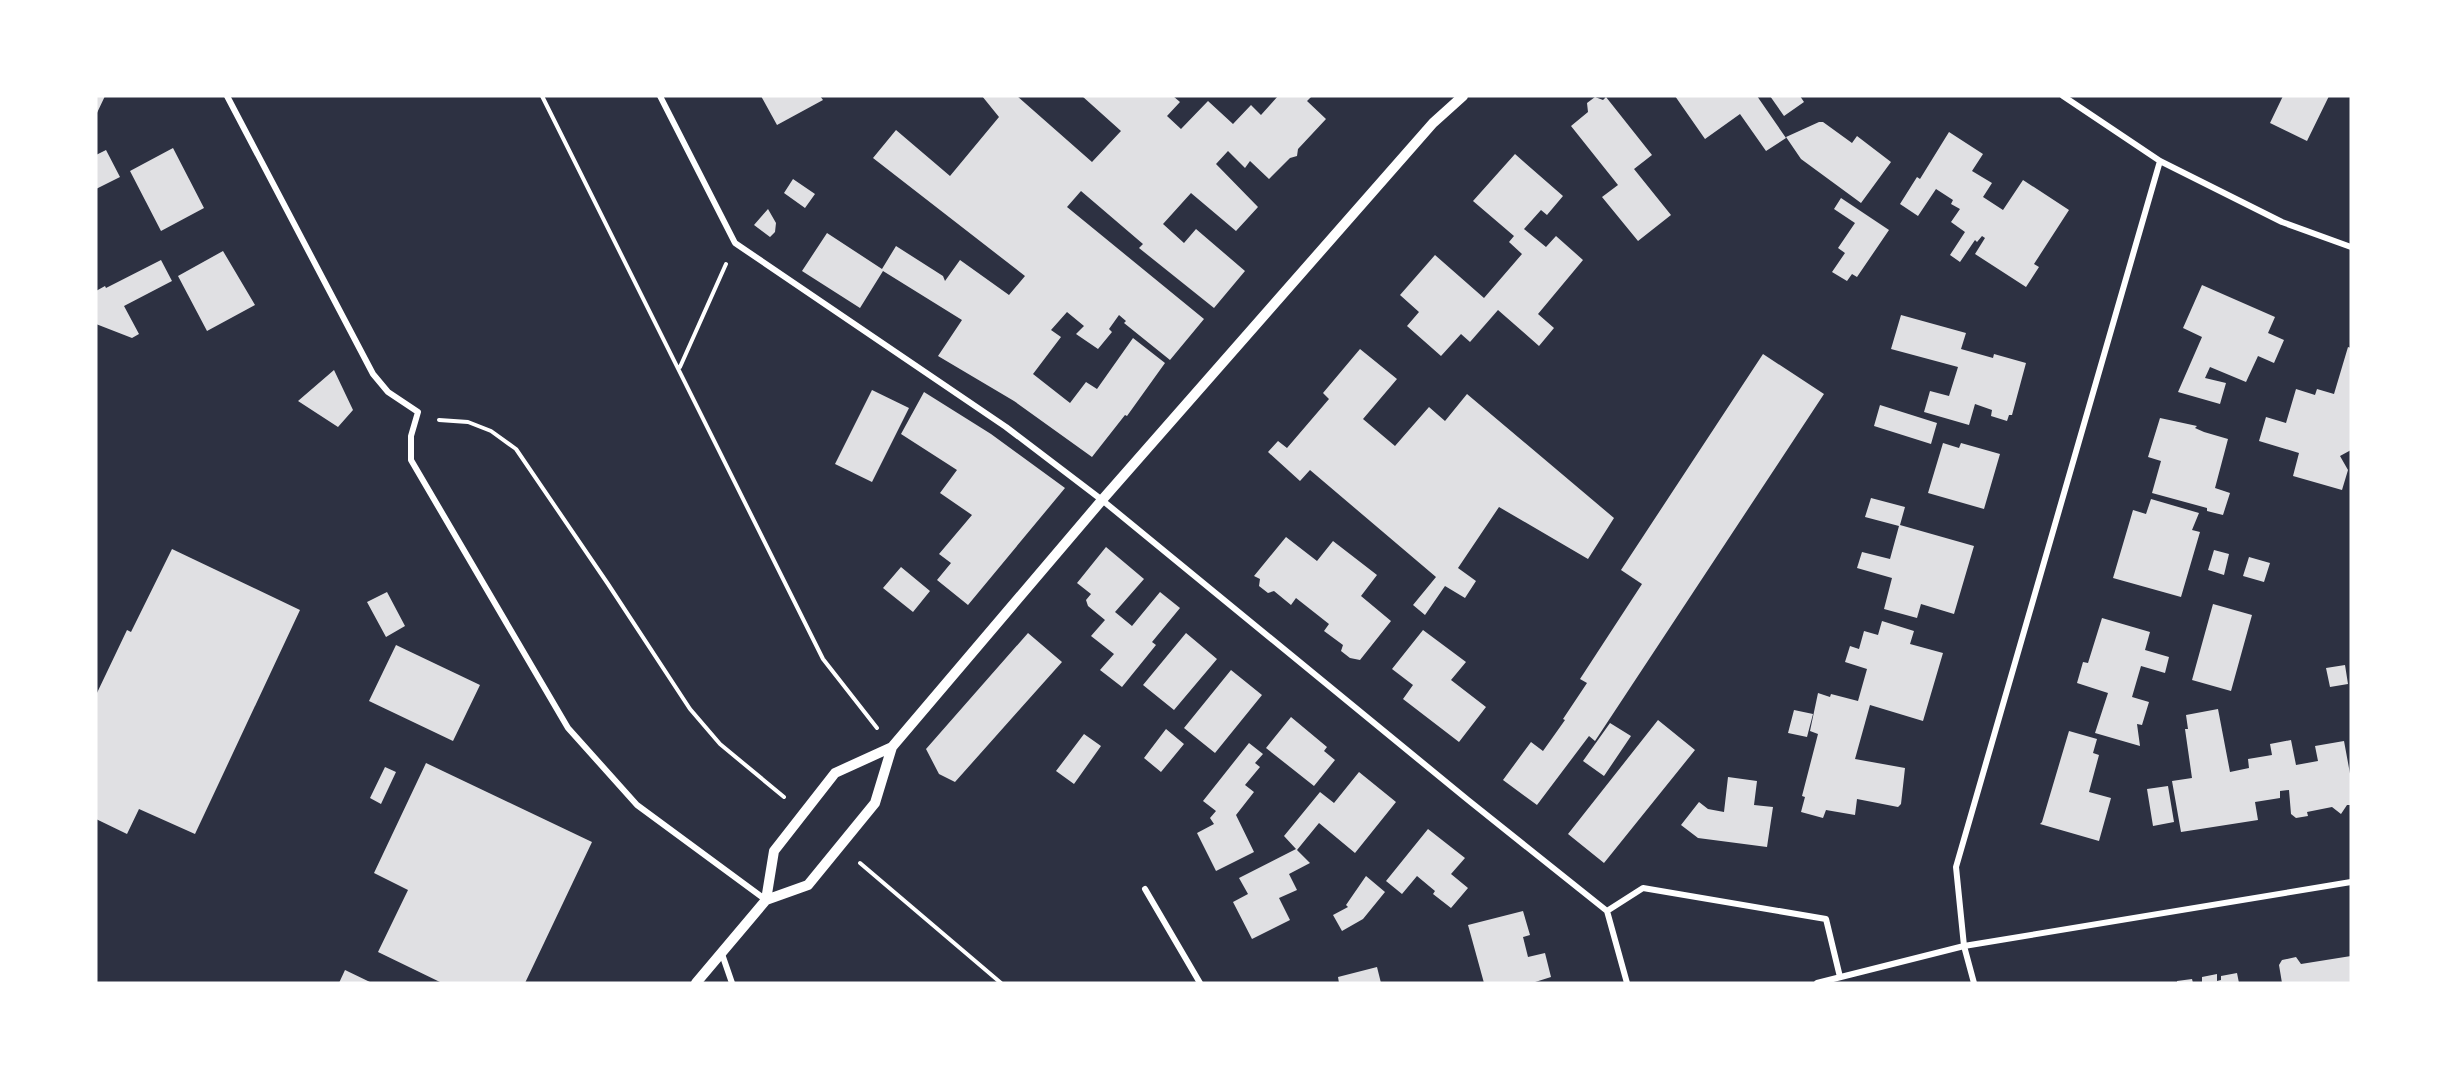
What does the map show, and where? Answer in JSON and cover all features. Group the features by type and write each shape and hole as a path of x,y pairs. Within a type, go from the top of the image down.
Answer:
{"street":[{"path":"227,96 373,374 388,392 418,412 411,436 411,459 567,728 637,805 766,900"},
{"path":"660,96 735,243 1006,427 1102,500 1468,800 1607,910 1627,983"},
{"path":"766,900 808,885 875,803 892,747 1102,500 1433,123 1463,96"},
{"path":"2063,96 2160,161 2282,222 2351,247"},
{"path":"1974,983 1964,946 1956,867 2160,161"},
{"path":"696,983 766,900 774,851 835,773 892,747"},
{"path":"1817,983 1964,946 2351,882"},
{"path":"1607,910 1643,888 1826,919 1840,977"},
{"path":"1145,889 1200,983"},
{"path":"722,954 732,983"}],"path":[{"path":"542,96 823,659 892,747"},
{"path":"679,367 735,243"},
{"path":"418,412 438,419 468,423 491,431 516,449 690,709 720,744 803,814"},
{"path":"841,846 1001,983"}],"building":[{"path":"96,96 105,96 96,115"},
{"path":"761,96 820,96 823,100 777,125"},
{"path":"982,96 1017,96 1092,162 1121,131 1082,96 1173,96 1180,102 1167,116 1181,129 1208,101 1233,124 1251,105 1261,115 1278,96 1312,96 1307,101 1326,119 1298,149 1297,156 1290,158 1269,179 1250,161 1245,168 1228,151 1216,164 1258,207 1236,231 1191,193 1163,224 1184,243 1196,229 1245,271 1214,308 1139,248 1143,244 1081,191 1067,207 1204,319 1170,360 1124,323 1126,321 1119,315 1109,329 1112,332 1098,349 1076,334 1084,326 1067,312 1051,330 1061,337 1033,374 1070,403 1086,382 1097,389 1133,338 1165,363 1127,416 1125,415 1092,457 1014,401 938,356 962,320 883,271 860,308 802,271 827,233 882,269 896,246 943,276 945,281 960,260 1009,295 1025,276 873,158 896,130 950,176 999,117"},
{"path":"1675,96 1757,96 1786,138 1766,151 1740,114 1705,139"},
{"path":"1770,96 1800,96 1804,102 1784,116"},
{"path":"2283,96 2329,96 2307,141 2270,123"},
{"path":"1595,97 1603,100 1606,97 1652,155 1634,169 1671,215 1638,241 1602,197 1618,185 1571,126 1588,112 1587,103"},
{"path":"1823,122 1852,143 1857,136 1891,162 1861,203 1801,159 1786,137"},
{"path":"1949,132 1983,154 1972,171 1992,183 1983,197 2003,210 2023,180 2069,210 2034,264 2039,267 2026,287 1975,254 1985,238 1982,236 1977,242 1975,240 1960,262 1950,255 1965,232 1951,222 1960,209 1951,204 1953,200 1936,189 1918,216 1900,204 1917,177 1920,179"},
{"path":"173,148 204,208 161,231 130,171"},
{"path":"106,150 120,177 96,189 96,155"},
{"path":"1515,154 1563,196 1547,215 1541,210 1524,229 1546,247 1556,236 1583,260 1538,314 1554,328 1539,346 1498,310 1470,342 1461,334 1441,356 1407,326 1419,312 1400,295 1435,255 1484,298 1522,254 1509,242 1514,236 1473,201"},
{"path":"793,179 815,194 805,208 784,193"},
{"path":"1841,198 1889,230 1857,277 1852,274 1847,281 1832,272 1845,253 1838,248 1855,223 1834,209"},
{"path":"768,209 776,223 775,232 770,237 754,225"},
{"path":"223,251 255,305 207,331 178,276"},
{"path":"161,260 172,281 124,306 139,334 132,338 96,324 96,291"},
{"path":"2202,285 2275,317 2268,333 2284,340 2274,363 2258,356 2246,382 2210,367 2205,378 2226,383 2220,404 2178,392 2202,337 2183,328"},
{"path":"1901,315 1966,333 1961,349 1993,358 1994,354 2026,363 2012,415 2009,415 2007,421 1991,416 1992,410 1975,404 1969,425 1924,412 1930,391 1949,396 1958,367 1891,349"},
{"path":"2348,347 2351,348 2351,450 2340,456 2348,470 2342,490 2293,476 2299,453 2259,441 2266,417 2286,423 2296,389 2315,395 2317,389 2334,394"},
{"path":"1360,349 1397,379 1363,419 1395,446 1429,407 1445,421 1467,394 1614,518 1588,559 1499,507 1458,568 1476,581 1465,598 1445,586 1425,615 1413,605 1436,577 1310,470 1300,481 1268,452 1278,441 1287,448 1329,399 1323,393"},
{"path":"1763,354 1824,394 1595,741 1589,736 1537,805 1503,780 1531,742 1543,751 1565,720 1563,719 1587,683 1580,679 1642,584 1621,570"},
{"path":"334,370 353,410 338,427 298,401"},
{"path":"872,390 909,408 872,482 835,464"},
{"path":"924,392 991,434 1065,488 968,605 937,580 951,563 939,554 972,515 940,493 957,470 901,434"},
{"path":"1880,405 1937,423 1931,444 1874,426"},
{"path":"2160,418 2197,426 2195,428 2228,439 2215,488 2230,493 2223,515 2207,511 2207,508 2152,493 2161,461 2148,457"},
{"path":"1943,443 1959,448 1961,443 2000,454 1984,509 1928,493"},
{"path":"1871,498 1905,507 1900,525 1974,546 1954,614 1921,604 1917,618 1884,609 1892,578 1857,568 1862,552 1890,559 1899,526 1865,517"},
{"path":"2151,499 2199,513 2192,530 2200,532 2181,597 2113,578 2133,510 2146,514"},
{"path":"1286,537 1317,561 1333,541 1377,575 1361,596 1391,621 1360,660 1350,658 1341,651 1343,645 1324,631 1329,624 1296,598 1291,605 1274,591 1268,593 1259,586 1260,579 1254,576"},
{"path":"1106,547 1144,579 1115,612 1132,626 1160,592 1180,608 1152,642 1156,645 1122,687 1100,670 1114,654 1091,636 1105,620 1088,606 1086,600 1091,594 1077,583"},
{"path":"172,549 300,610 195,834 139,809 127,834 96,819 96,695 127,630 131,632"},
{"path":"2214,550 2229,554 2224,575 2208,570"},
{"path":"2249,557 2270,563 2264,582 2243,576"},
{"path":"901,567 930,591 913,612 883,588"},
{"path":"387,592 405,626 386,637 367,602"},
{"path":"2213,604 2252,615 2231,691 2192,680"},
{"path":"2102,618 2150,632 2145,650 2169,657 2165,673 2141,666 2132,697 2149,702 2142,725 2137,724 2140,746 2095,733 2108,693 2077,683 2083,662 2088,663"},
{"path":"1882,621 1914,631 1910,644 1943,653 1923,721 1870,705 1855,759 1905,768 1901,804 1898,807 1857,799 1855,815 1826,810 1823,818 1801,812 1805,797 1802,796 1818,734 1810,731 1818,693 1858,701 1867,669 1845,662 1850,646 1859,649 1864,631 1878,635"},
{"path":"1423,630 1466,662 1451,680 1486,707 1459,742 1403,699 1413,685 1392,669"},
{"path":"1028,633 1062,662 955,782 939,774 926,749"},
{"path":"1186,633 1217,659 1174,710 1143,685"},
{"path":"396,645 480,685 453,741 369,701"},
{"path":"2345,665 2348,684 2330,687 2326,668"},
{"path":"1231,670 1262,695 1215,753 1184,728"},
{"path":"2218,709 2230,772 2249,768 2248,759 2272,755 2270,744 2291,740 2296,765 2318,761 2315,746 2344,741 2351,779 2351,805 2347,805 2341,814 2332,807 2307,812 2308,816 2296,818 2291,814 2289,790 2280,791 2280,798 2255,802 2258,820 2181,832 2172,781 2192,778 2185,729 2188,729 2186,715"},
{"path":"1794,710 1813,714 1807,737 1788,733"},
{"path":"1291,717 1327,747 1324,751 1335,760 1314,786 1266,748"},
{"path":"1658,720 1695,750 1604,863 1568,834"},
{"path":"1610,723 1631,736 1604,776 1583,761"},
{"path":"1166,729 1184,744 1161,772 1144,758"},
{"path":"2069,731 2097,739 2093,753 2099,755 2089,792 2111,798 2099,841 2040,824"},
{"path":"1084,734 1101,746 1074,784 1056,771"},
{"path":"1249,743 1263,754 1255,763 1260,767 1245,785 1254,792 1236,815 1254,852 1216,871 1197,833 1214,824 1210,818 1216,811 1203,801"},
{"path":"426,763 592,842 525,983 442,983 378,952 408,890 374,873"},
{"path":"385,767 396,772 381,804 370,798"},
{"path":"1359,772 1396,802 1355,853 1319,823 1297,850 1310,863 1289,874 1297,890 1279,898 1290,920 1252,939 1233,902 1248,894 1239,878 1296,849 1284,836 1320,792 1334,803"},
{"path":"1728,777 1757,781 1754,805 1773,807 1767,847 1698,838 1681,825 1699,802 1708,809 1724,812"},
{"path":"2168,786 2174,822 2153,826 2147,789"},
{"path":"1428,829 1465,858 1451,874 1468,888 1451,908 1433,894 1435,891 1417,876 1402,894 1386,881"},
{"path":"1366,876 1385,892 1363,919 1342,931 1333,915 1348,907 1346,905"},
{"path":"1523,911 1530,935 1523,937 1528,957 1545,953 1551,977 1532,983 1484,983 1468,925"},
{"path":"2351,956 2351,983 2282,983 2279,965 2282,960 2296,957 2301,964"},
{"path":"1377,967 1381,983 1339,983 1338,977"},
{"path":"345,970 372,983 339,983"},
{"path":"2237,973 2239,983 2202,983 2202,977 2217,974 2217,981 2221,980 2221,976"},
{"path":"2192,979 2193,983 2177,983 2177,981"}]}
